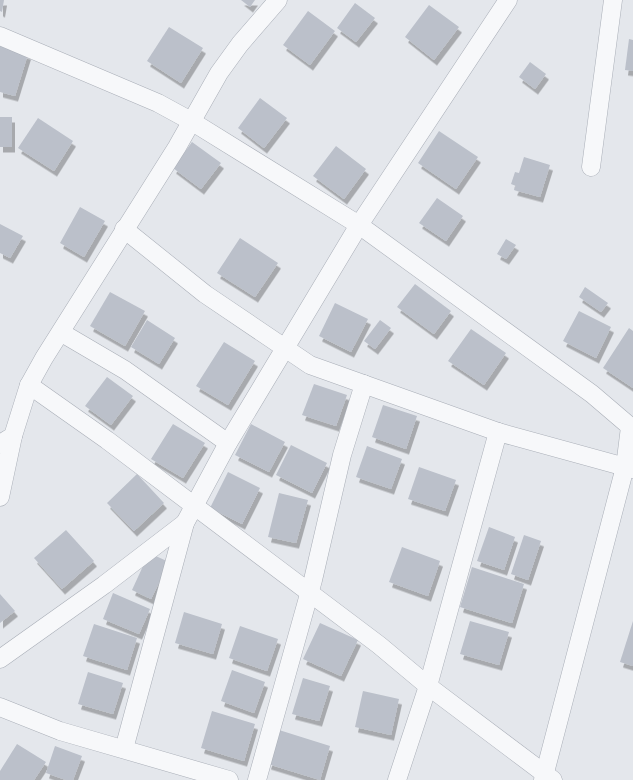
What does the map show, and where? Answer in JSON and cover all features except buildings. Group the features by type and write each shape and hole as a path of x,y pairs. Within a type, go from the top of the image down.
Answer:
{"street":[{"path":"0,497 6,440 28,385 62,333 219,73 240,44 278,0"},
{"path":"124,749 185,523 228,443 359,225 508,0"},
{"path":"591,168 613,0"},
{"path":"0,36 150,99 191,121 359,225 592,394 632,428 629,468 547,778 428,686 379,645 107,440 28,385"},
{"path":"124,229 205,294 310,366 498,432 629,468"},
{"path":"62,333 125,370 228,443"},
{"path":"256,780 309,593 342,454 364,384"},
{"path":"397,780 428,686 498,432"},
{"path":"0,659 104,585 185,523"},
{"path":"0,707 60,731 229,780"}]}
